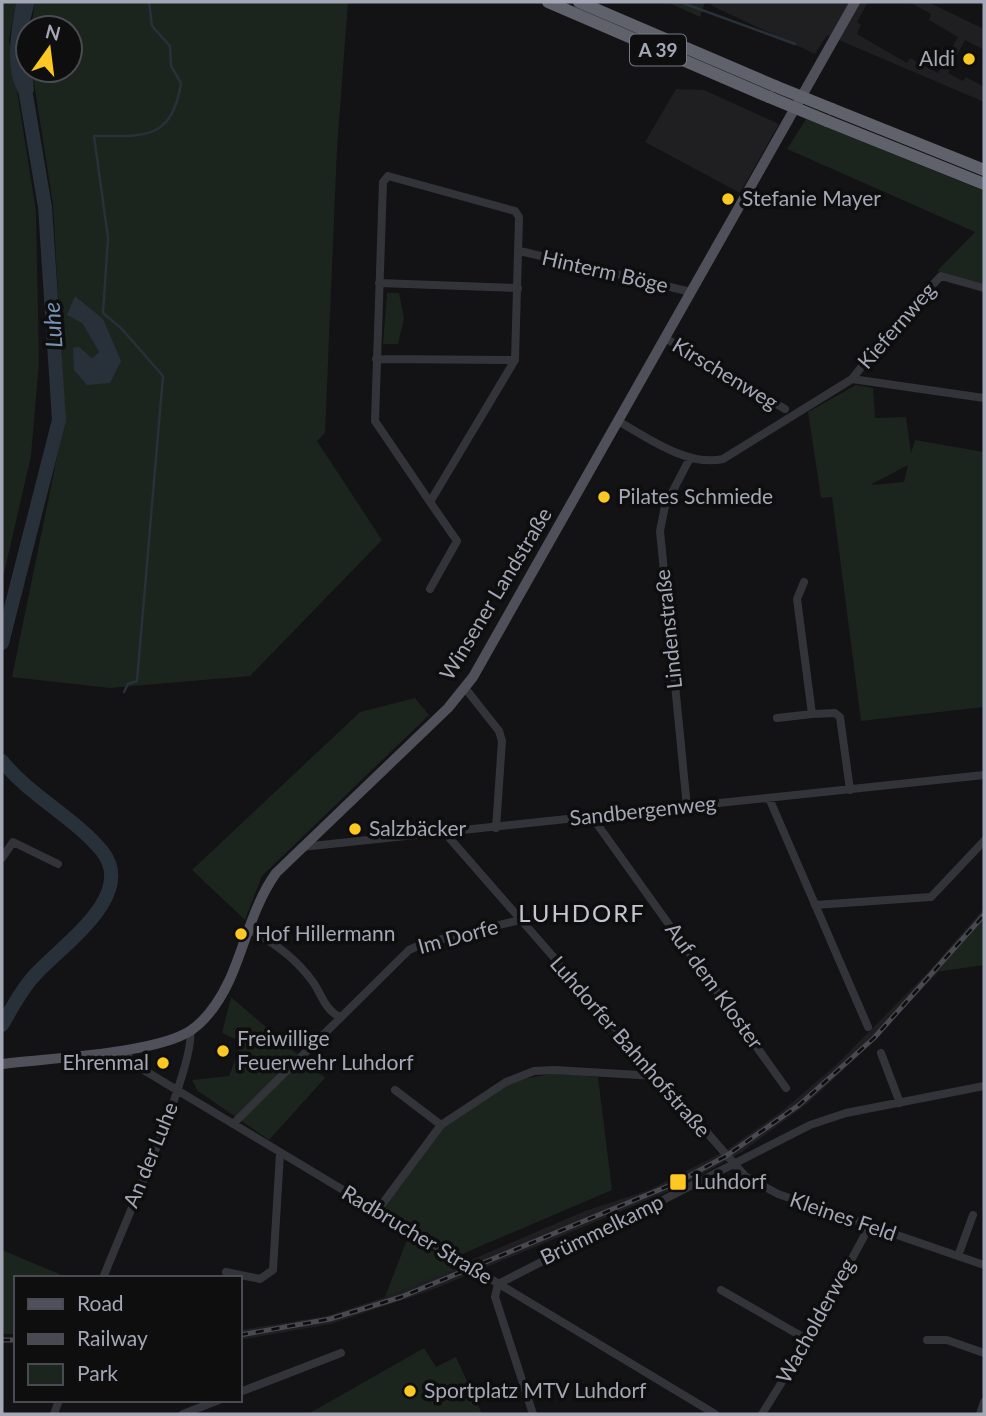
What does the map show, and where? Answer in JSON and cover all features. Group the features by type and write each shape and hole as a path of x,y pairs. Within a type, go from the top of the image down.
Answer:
{"highway":[{"name":"A 39","path":"548,2 830,115 984,170"},
{"name":"A 39","path":"579,2 772,92"},
{"name":"A 39","path":"830,115 984,184"}],"main road":[{"name":"Winsener Landstraße","path":"2,1064 158,1044 190,1031 204,1020 223,993 268,885 302,847 465,688 855,2"}],"street":[{"path":"430,502 515,360 519,217 515,211 388,176 383,182 376,359 378,427 457,541 430,589"},
{"name":"Hinterm Böge","path":"520,251 691,292"},
{"name":"Kiefernweg","path":"852,379 895,324 941,276 984,288"},
{"path":"379,284 519,288"},
{"name":"Kirschenweg","path":"665,338 785,409"},
{"path":"376,359 515,360"},
{"path":"618,421 690,458 708,462 723,459 852,379 984,398"},
{"name":"Lindenstraße","path":"687,807 660,531 665,506 690,458"},
{"path":"804,582 797,599 812,714"},
{"path":"465,688 499,731 502,741 496,828"},
{"path":"777,718 835,713 840,717 850,790"},
{"name":"Sandbergenweg","path":"302,847 984,775"},
{"path":"769,798 868,1027"},
{"name":"Auf dem Kloster","path":"593,817 786,1088"},
{"name":"Luhdorfer Bahnhofstraße","path":"445,832 734,1165"},
{"path":"815,905 931,897 984,841"},
{"path":"2,858 13,842 58,864"},
{"name":"Im Dorfe","path":"233,1124 340,1017 351,1011 410,950 422,944 520,920"},
{"path":"250,930 283,950 300,967 329,1010 340,1017"},
{"name":"An der Luhe","path":"104,1276 177,1091 190,1052 190,1031"},
{"name":"Radbrucher Straße","path":"127,1049 129,1059 137,1066 177,1091 715,1414"},
{"path":"881,1053 900,1103"},
{"path":"377,1211 441,1125 489,1091 534,1071 656,1076"},
{"name":"Brümmelkamp","path":"498,1284 810,1125 846,1113 984,1086"},
{"path":"395,1090 441,1125"},
{"path":"226,1272 260,1279 273,1270 280,1153"},
{"name":"Kleines Feld","path":"734,1165 761,1186 869,1227 984,1265"},
{"path":"958,1256 973,1215"},
{"name":"Wacholderweg","path":"762,1414 808,1340 869,1227"},
{"path":"498,1284 495,1297 533,1414"},
{"path":"721,1290 808,1340"},
{"path":"927,1340 947,1340 984,1353"},
{"path":"242,1391 341,1353"},
{"path":"183,1414 214,1402"},
{"path":"980,1414 984,1402"}],"shaded area":[{"path":"16,2 35,2 32,14 14,14"},
{"path":"713,2 868,2 857,22 861,25 857,34 907,63 910,58 938,73 958,37 929,20 931,14 909,2 928,2 984,29 984,50 965,40 948,73 963,81 966,77 984,87 984,102 827,35 815,54 710,5"},
{"path":"14,17 14,82 10,54"},
{"path":"15,84 33,84 34,91 25,102"},
{"path":"676,89 704,90 779,124 740,193 645,142"},
{"path":"75,296 103,319 121,361 110,383 87,385 74,370 73,348 79,347 92,358 99,352 82,323 67,315"},
{"path":"984,908 984,923 872,1043 808,1103 742,1152 679,1187 429,1291 331,1324 242,1340 242,1330 327,1316 385,1297 585,1211 649,1190 725,1151 782,1111 836,1065 930,970"}],"green space":[{"path":"2,2 16,2 9,40 36,211 39,363 31,456 2,582"},
{"path":"35,2 348,2 337,149 325,433 317,441 382,540 250,676 110,688 12,677 65,418 53,205 34,84 84,84 84,14 33,14","holes":["82,323 121,361 92,358 99,352"]},
{"path":"667,2 705,2 700,17"},
{"path":"806,119 984,191 984,284 937,271 975,232 787,149"},
{"path":"387,293 399,293 404,319 398,344 383,344"},
{"path":"856,385 873,388 875,418 906,417 911,453 915,440 984,452 984,707 861,721 832,497 821,498 808,412","holes":["908,465 904,482 872,485"]},
{"path":"415,698 429,715 262,876 245,920 192,870 360,712"},
{"path":"984,915 984,965 936,972"},
{"path":"231,997 325,1078 269,1140 198,1091 192,1080 229,1076 242,1042 222,1033"},
{"path":"555,1073 598,1077 612,1190 460,1255 380,1210 441,1128 513,1081"},
{"path":"408,1237 460,1267 385,1297"},
{"path":"2,1250 64,1276 14,1276 14,1334 2,1334"},
{"name":"Sportplatz MTV Luhdorf","path":"424,1348 436,1367 456,1357 482,1414 308,1414"}],"waterway":[{"path":"124,692 128,684 137,681 163,376 121,328 103,313 108,238 94,136 141,135 153,131 171,116 177,102 181,83 171,66 170,46 152,26 149,2"},
{"path":"680,2 795,44"},
{"name":"Luhe","path":"2,643 59,420 45,207 24,84"},
{"path":"2,761 13,774 91,839 102,851 110,868 110,885 103,902 91,919 29,981 2,1025"}],"railway":[{"path":"242,1335 330,1319 401,1297 678,1182 726,1156 799,1105 874,1038 984,915"},
{"path":"2,1340 14,1340"}],"place":[{"name":"Aldi","path":"969,59"},
{"name":"Stefanie Mayer","path":"728,199"},
{"name":"Pilates Schmiede","path":"604,497"},
{"name":"Salzbäcker","path":"355,829"},
{"name":"Hof Hillermann","path":"241,934"},
{"name":"Freiwillige Feuerwehr Luhdorf","path":"223,1051"},
{"name":"Ehrenmal","path":"163,1063"},
{"name":"Luhdorf","path":"678,1182"},
{"name":"Sportplatz MTV Luhdorf","path":"410,1391"}],"district":[{"name":"LUHDORF","path":"582,914"}]}
